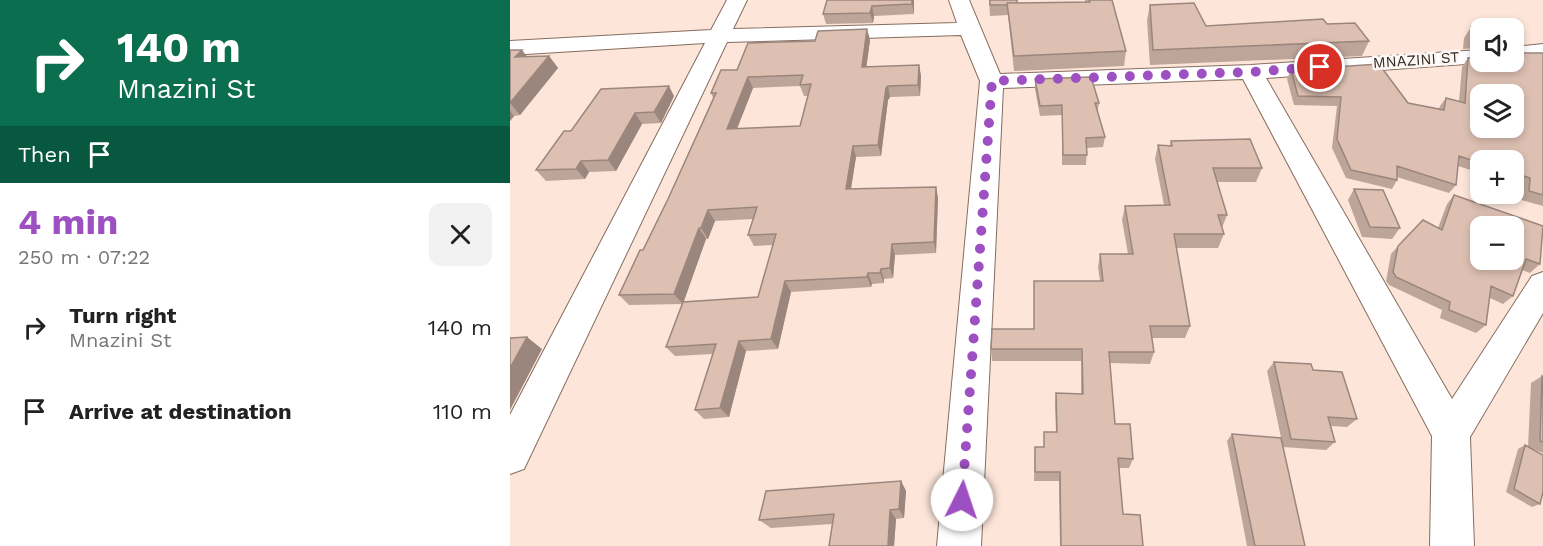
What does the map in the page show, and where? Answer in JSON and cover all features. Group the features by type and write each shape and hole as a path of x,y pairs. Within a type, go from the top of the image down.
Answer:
{"street":[{"path":"510,454 737,0"},
{"path":"959,0 992,81 959,546"},
{"path":"510,48 719,36 969,29"},
{"path":"1524,52 1543,51"},
{"name":"MNAZINI ST","path":"992,81 1251,72 1470,57"},
{"path":"1251,72 1451,434 1452,546"},
{"path":"1451,434 1543,285"}],"building":[{"path":"827,0 912,0 912,4 872,6 870,13 823,14"},
{"path":"990,0 1017,0 1017,3 990,5"},
{"path":"1089,0 1112,0 1126,51 1014,56 1007,3 1090,2"},
{"path":"1194,3 1206,26 1323,19 1327,24 1355,23 1369,41 1153,50 1150,5"},
{"path":"867,29 862,67 919,65 918,85 888,86 886,88 878,145 853,146 846,189 936,187 934,242 892,244 890,268 881,269 880,273 868,273 867,277 785,281 771,339 739,341 720,408 695,410 716,344 666,347 683,302 758,297 776,234 748,235 757,207 708,210 674,294 619,295 668,199 716,93 711,93 721,70 737,70 748,43 815,41 818,31","holes":["803,75 800,85 811,84 800,126 727,129 748,77"]},
{"path":"510,50 522,50 515,57 549,56 510,103"},
{"path":"1524,53 1543,53 1543,195 1529,191 1530,178 1524,176 1524,150 1470,150 1470,160 1459,156 1456,185 1397,166 1397,180 1351,170 1337,139 1341,97 1298,96 1291,70 1379,64 1408,103 1444,110 1446,98 1465,103 1468,58 1470,58 1470,72 1524,72"},
{"path":"1091,77 1099,103 1095,103 1105,137 1086,138 1087,155 1063,155 1062,105 1040,106 1035,79"},
{"path":"669,86 654,112 635,113 608,160 581,161 576,169 536,170 564,131 571,131 601,89"},
{"path":"1250,139 1262,168 1213,168 1227,215 1218,215 1224,234 1174,234 1190,326 1150,326 1154,352 1109,352 1115,424 1130,424 1133,459 1118,458 1123,514 1140,515 1143,546 1061,546 1060,472 1035,472 1035,447 1044,447 1044,432 1057,432 1056,393 1083,394 1082,349 991,349 992,329 1034,329 1034,281 1103,281 1100,254 1133,254 1125,206 1170,205 1158,145 1172,146 1171,141"},
{"path":"1354,189 1383,190 1400,228 1370,227"},
{"path":"1454,195 1470,201 1470,204 1480,204 1514,216 1470,216 1470,270 1522,270 1513,296 1491,286 1486,325 1449,310 1450,302 1396,277 1393,272 1398,246 1423,220 1442,230"},
{"path":"1524,219 1543,226 1540,264 1526,259 1524,265"},
{"path":"527,337 510,368 510,338"},
{"path":"1274,362 1311,364 1313,370 1342,372 1357,419 1328,417 1335,442 1291,439"},
{"path":"1543,377 1543,442 1540,441"},
{"path":"1232,434 1281,438 1305,546 1255,546"},
{"path":"1525,445 1543,455 1543,492 1540,504 1514,489"},
{"path":"901,481 899,509 890,510 888,546 829,546 834,514 759,520 766,491"}],"route":[{"path":"962,500 992,81 1251,72 1320,67"}]}
